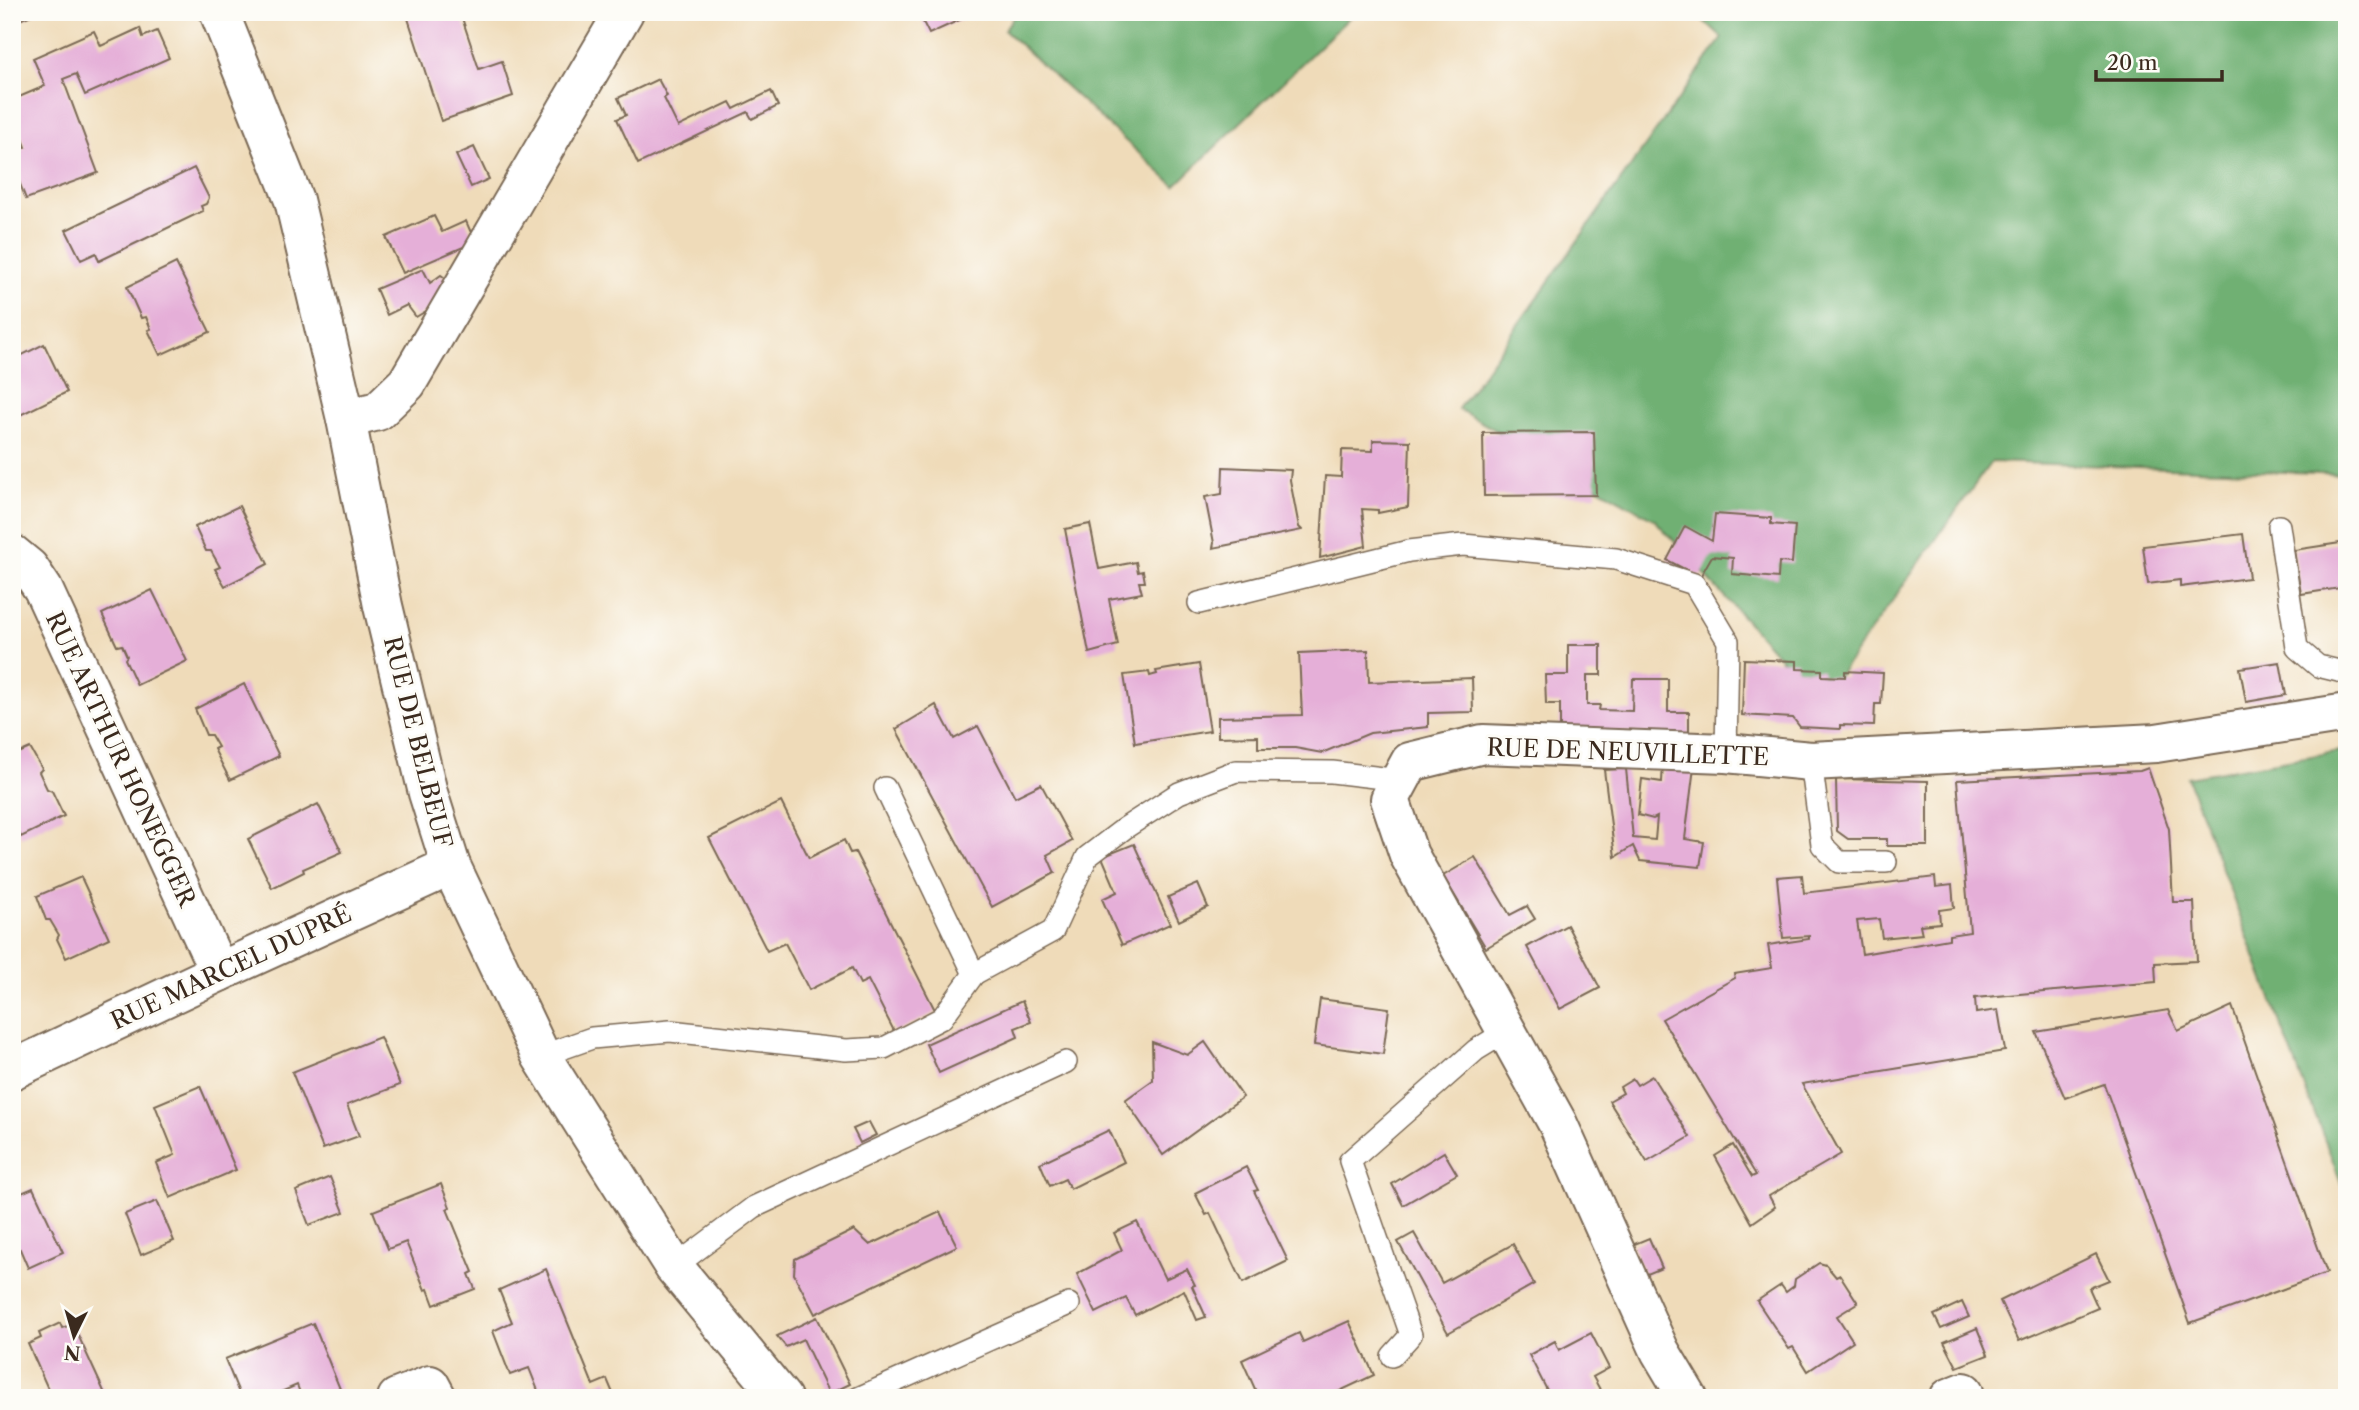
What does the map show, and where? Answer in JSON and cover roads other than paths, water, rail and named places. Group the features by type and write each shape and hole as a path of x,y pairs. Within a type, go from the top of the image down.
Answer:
{"street":[{"name":"RUE DE BELBEUF","path":"219,12 294,200 346,419 383,606 428,793 451,866 541,1056 674,1267 782,1398"},
{"path":"346,419 378,411 407,383 624,12"},
{"name":"RUE ARTHUR HONEGGER","path":"12,555 29,568 43,589 219,972"},
{"name":"RUE DE NEUVILLETTE","path":"1400,780 1410,762 1482,744 1726,753 1811,761 2156,743 2347,713"},
{"path":"1400,780 1390,799 1409,855 1558,1124 1660,1351 1688,1398"},
{"name":"RUE MARCEL DUPRÉ","path":"12,1070 451,866"},
{"path":"397,1398 429,1385 437,1398"}],"lane":[{"path":"2279,526 2297,648 2318,666 2347,673"},
{"path":"1199,603 1409,551 1463,545 1616,559 1694,584 1728,641 1726,753"},
{"path":"1811,761 1822,845 1839,862 1886,862"},
{"path":"541,1056 592,1038 670,1031 846,1050 884,1048 942,1018 974,974 1053,931 1087,857 1125,828 1179,793 1236,771 1332,772 1400,780"},
{"path":"885,788 974,974"},
{"path":"1392,1356 1411,1335 1350,1161 1476,1050 1507,1031"},
{"path":"674,1267 754,1207 1066,1062"},
{"path":"858,1398 1069,1304"}]}
